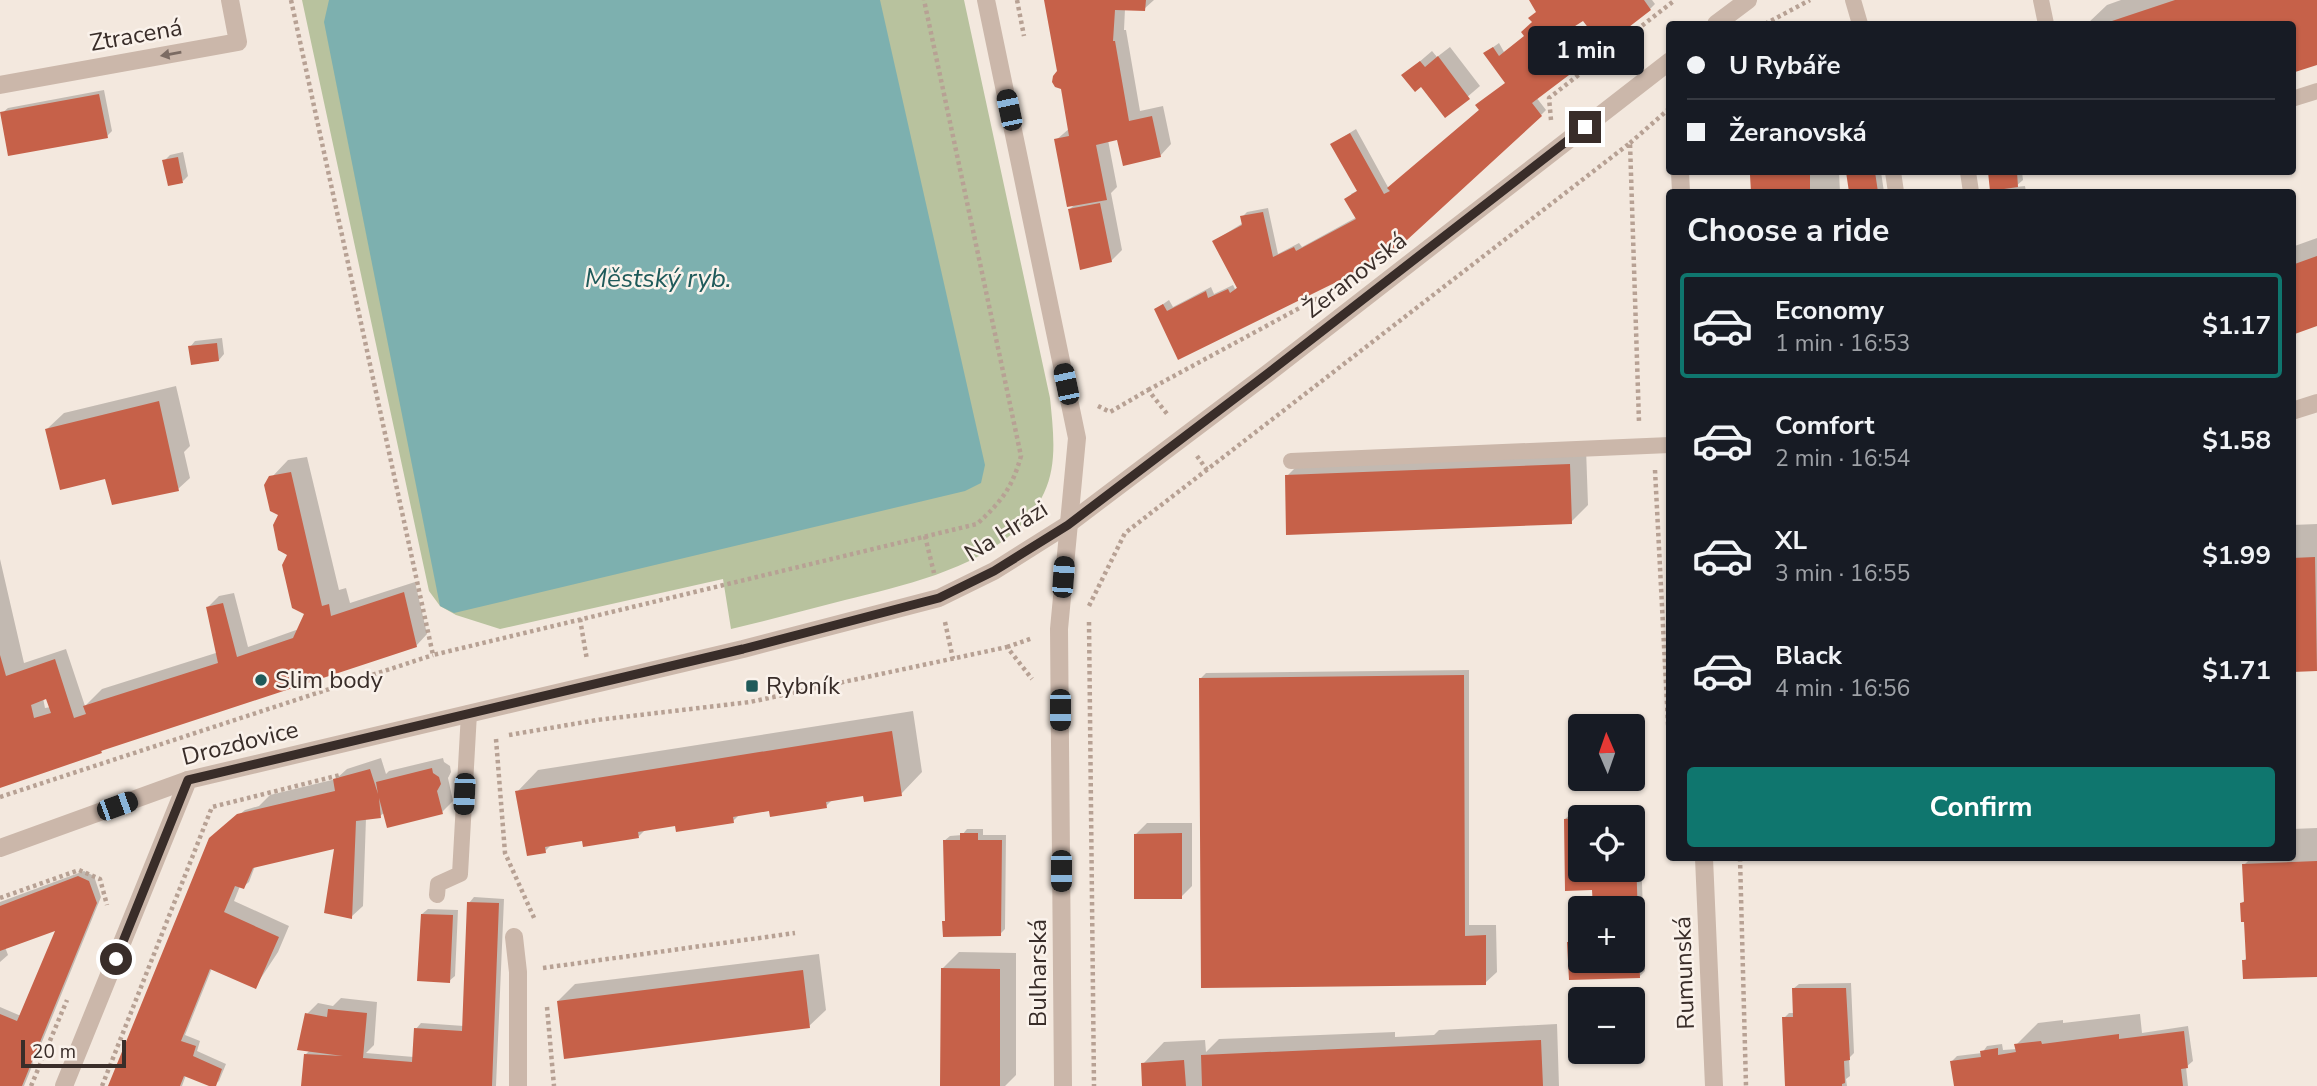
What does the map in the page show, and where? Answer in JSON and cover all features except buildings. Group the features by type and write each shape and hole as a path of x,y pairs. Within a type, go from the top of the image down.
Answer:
{"street":[{"name":"Ztracená","path":"0,85 238,42 230,0"},
{"name":"Na Hrázi","path":"463,714 743,649 939,598 994,571 1068,525 1077,438 986,0"},
{"path":"1720,21 1748,0"},
{"name":"Žeranovská","path":"1068,525 1666,64"},
{"path":"2296,410 2317,403"},
{"name":"Bulharská","path":"1063,1086 1059,629 1068,525"},
{"name":"Drozdovice","path":"0,848 188,780 463,714"},
{"path":"64,1086 188,780"},
{"name":"Rumunská","path":"1704,861 1714,1086"},
{"path":"514,937 518,1086"}],"lane":[{"path":"1853,0 1859,21"},
{"path":"2041,0 2045,21"},
{"path":"2296,98 2317,91"},
{"path":"1291,461 1666,445"},
{"path":"437,895 438,884 460,874 467,742 463,714"}],"path":[{"path":"291,0 433,655"},
{"path":"0,797 433,655 977,524 993,510 1013,483 1021,456 924,0"},
{"path":"1017,0 1024,40"},
{"path":"1551,123 1549,97 1675,0"},
{"path":"1771,21 1810,0"},
{"path":"1094,1086 1089,606 1125,533 1630,143 1666,112"},
{"path":"1630,143 1639,425 1654,457 1666,686"},
{"path":"1091,402 1110,411 1328,292"},
{"path":"1149,390 1207,470"},
{"path":"467,742 597,720 750,702 1007,647 1033,681"},
{"path":"102,1086 212,807 346,773"},
{"path":"1740,861 1746,1086"},
{"path":"0,898 79,870 100,879 108,904 102,917"},
{"path":"517,972 795,933"},
{"path":"31,1086 70,993"}],"green space":[{"name":"Městský ryb.","path":"302,0 964,0 1050,398 1053,446 1051,470 1044,493 1028,517 1008,537 984,553 929,577 731,629 723,579 500,629 456,615 440,606 429,591"}],"water":[{"name":"Městský ryb.","path":"329,0 880,0 985,465 981,483 965,491 454,613 440,606 324,22"}],"place":[{"name":"Slim body","path":"261,680"},
{"name":"Rybník","path":"752,686"}],"route":[{"path":"116,959 188,780 743,649 939,598 994,571 1068,525 1585,127"}]}
